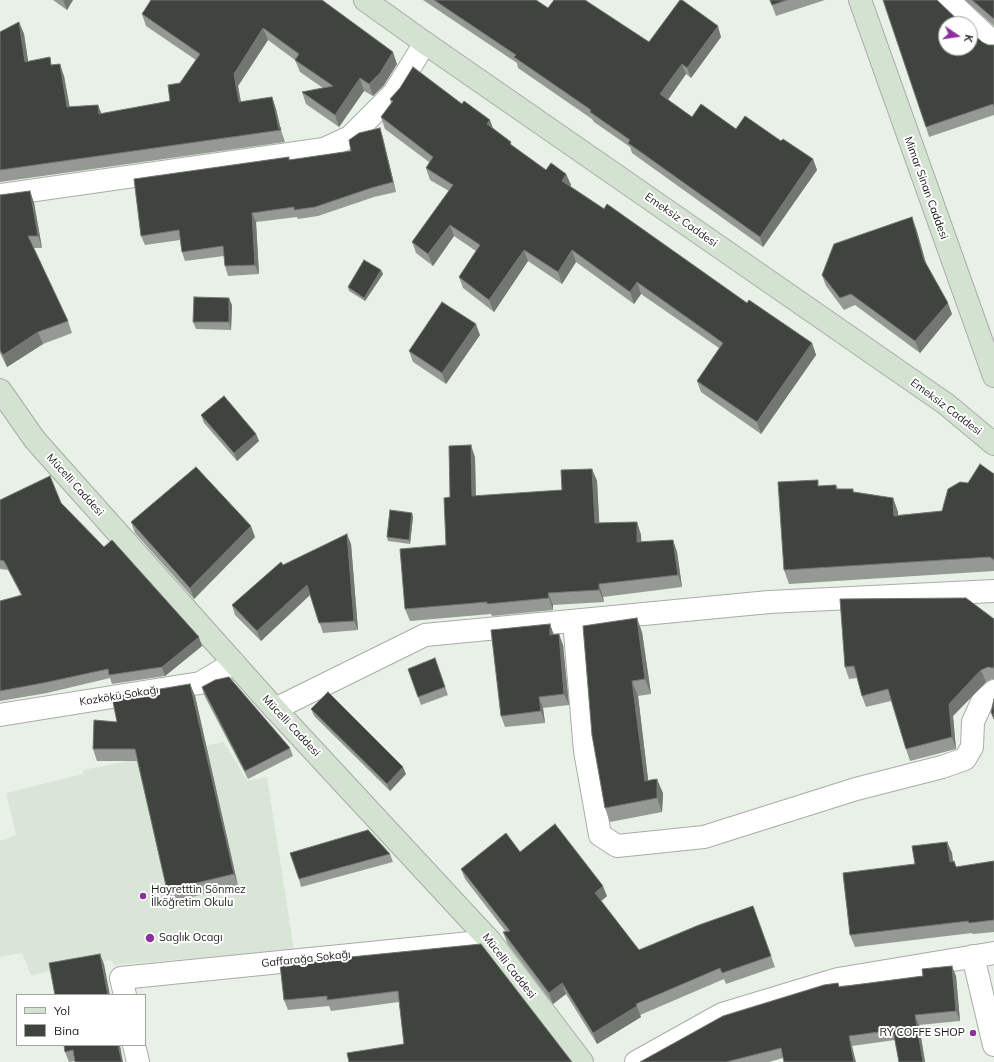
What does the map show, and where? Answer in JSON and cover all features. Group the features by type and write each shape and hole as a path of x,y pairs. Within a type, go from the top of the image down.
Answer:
{"main road":[{"name":"Emeksiz Caddesi","path":"365,0 946,404 994,444"},
{"name":"Mimar Sinan Caddesi","path":"860,0 994,376"},
{"name":"Mücelli Caddesi","path":"0,390 35,440 234,664 490,941 582,1062"}],"street":[{"path":"948,0 994,43"},
{"path":"0,195 324,149 350,137 394,93 425,43"},
{"path":"275,709 425,635 769,602 994,591"},
{"path":"574,621 585,751 600,835 617,846 704,837 856,789 942,768 965,759 972,747 973,722 982,702 994,691"},
{"name":"Kozkökü Sokağı","path":"0,715 200,683 234,664"},
{"name":"Gaffarağa Sokağı","path":"123,987 490,941"},
{"path":"636,1062 722,1014 838,978 984,954 994,1045"},
{"path":"134,1046 138,1062"}],"shaded area":[{"name":"Hayretttin Sönmez İlköğretim Okulu","path":"224,742 247,781 267,777 294,950 114,965 111,960 31,975 22,953 0,957 0,841 16,835 6,793 83,774 83,770"}],"building":[{"path":"151,0 322,0 393,52 380,73 369,84 360,78 335,115 302,92 333,86 295,60 299,54 263,28 234,74 239,102 272,97 279,129 280,127 281,130 0,170 0,32 19,22 25,62 50,57 51,65 60,64 67,107 98,105 99,114 170,101 168,85 180,83 200,54 142,14"},
{"path":"434,0 536,0 548,8 554,0 585,0 649,42 680,0 682,0 718,26 687,68 682,64 660,94 692,117 701,104 736,129 745,116 781,141 783,139 813,159 760,237 628,143 630,140 590,112 591,110 514,57 516,55"},
{"path":"770,0 787,0 772,5"},
{"path":"883,0 937,0 954,16 938,16 938,56 978,56 978,38 988,45 994,45 994,107 993,104 926,127"},
{"path":"972,0 994,0 994,19"},
{"path":"413,67 462,104 464,101 490,120 487,124 511,142 510,144 546,170 551,163 566,174 562,181 604,209 607,204 747,303 749,300 812,343 757,422 697,381 723,343 637,282 630,292 572,250 558,272 524,250 489,300 459,277 480,245 450,225 428,254 412,242 453,185 426,168 433,157 381,117 393,101 390,99 400,88"},
{"path":"380,128 393,182 315,207 294,210 294,207 252,213 255,265 225,266 223,246 182,252 179,230 141,236 134,179 289,157 289,160 351,151 349,140 359,133"},
{"path":"30,191 38,236 28,236 68,321 38,332 3,355 0,350 0,195"},
{"path":"912,217 924,260 948,303 915,341 851,294 840,298 822,275 834,244"},
{"path":"364,260 381,270 364,298 348,287"},
{"path":"194,297 229,298 229,322 193,322"},
{"path":"442,302 476,324 442,373 409,351"},
{"path":"224,396 256,434 234,453 201,415"},
{"path":"471,445 472,496 562,490 561,470 592,469 595,523 637,522 637,542 673,540 678,575 599,584 599,590 548,593 549,598 487,604 487,602 405,609 400,549 446,545 444,498 450,497 449,446"},
{"path":"980,464 994,474 994,560 990,557 784,570 778,482 818,480 818,486 836,485 836,489 853,489 853,492 893,498 894,516 942,511 948,489 960,482 968,483"},
{"path":"196,467 251,526 190,588 131,522"},
{"path":"50,476 61,503 104,547 112,540 199,637 162,667 109,675 108,669 0,691 0,601 22,595 4,561 0,560 0,500"},
{"path":"390,510 412,513 409,540 387,537"},
{"path":"347,534 354,621 319,623 307,585 257,631 232,605 281,562 283,565"},
{"path":"966,598 994,619 994,668 988,667 981,670 949,704 952,737 906,749 888,689 862,696 854,666 845,667 840,599"},
{"path":"637,618 645,679 632,681 645,781 657,779 657,798 605,808 592,735 583,626"},
{"path":"550,624 550,635 559,634 564,694 539,697 541,711 501,716 491,630"},
{"path":"435,658 445,687 418,697 408,669"},
{"path":"229,677 290,748 245,771 202,687 215,680"},
{"path":"190,684 234,874 167,890 135,749 93,749 94,720 117,722 112,697"},
{"path":"328,692 403,767 387,784 311,709"},
{"path":"994,699 994,719 991,712"},
{"path":"555,824 603,886 595,893 639,950 699,925 753,906 771,956 722,973 720,968 636,1004 637,1006 593,1033 562,983 549,993 503,932 510,931 461,869 506,833 520,852"},
{"path":"368,830 390,854 299,879 290,853"},
{"path":"947,842 950,862 954,861 956,867 994,861 994,920 969,923 968,921 850,935 843,873 915,864 912,846"},
{"path":"481,944 572,1062 349,1062 347,1053 404,1044 398,991 327,1000 327,996 284,1000 280,964"},
{"path":"100,954 108,994 55,994 49,963"},
{"path":"952,966 956,1011 915,1015 923,1062 899,1062 893,1030 849,1036 854,1062 784,1062 781,1048 726,1062 640,1062 723,1016 824,985 838,983 839,987 923,976 922,969"},
{"path":"64,1046 118,1046 122,1062 75,1062 73,1050 65,1052"}],"place":[{"name":"Hayretttin Sönmez İlköğretim Okulu","path":"143,896"},
{"name":"Saglık Ocagı","path":"150,938"},
{"name":"RY COFFE SHOP","path":"973,1033"}]}
